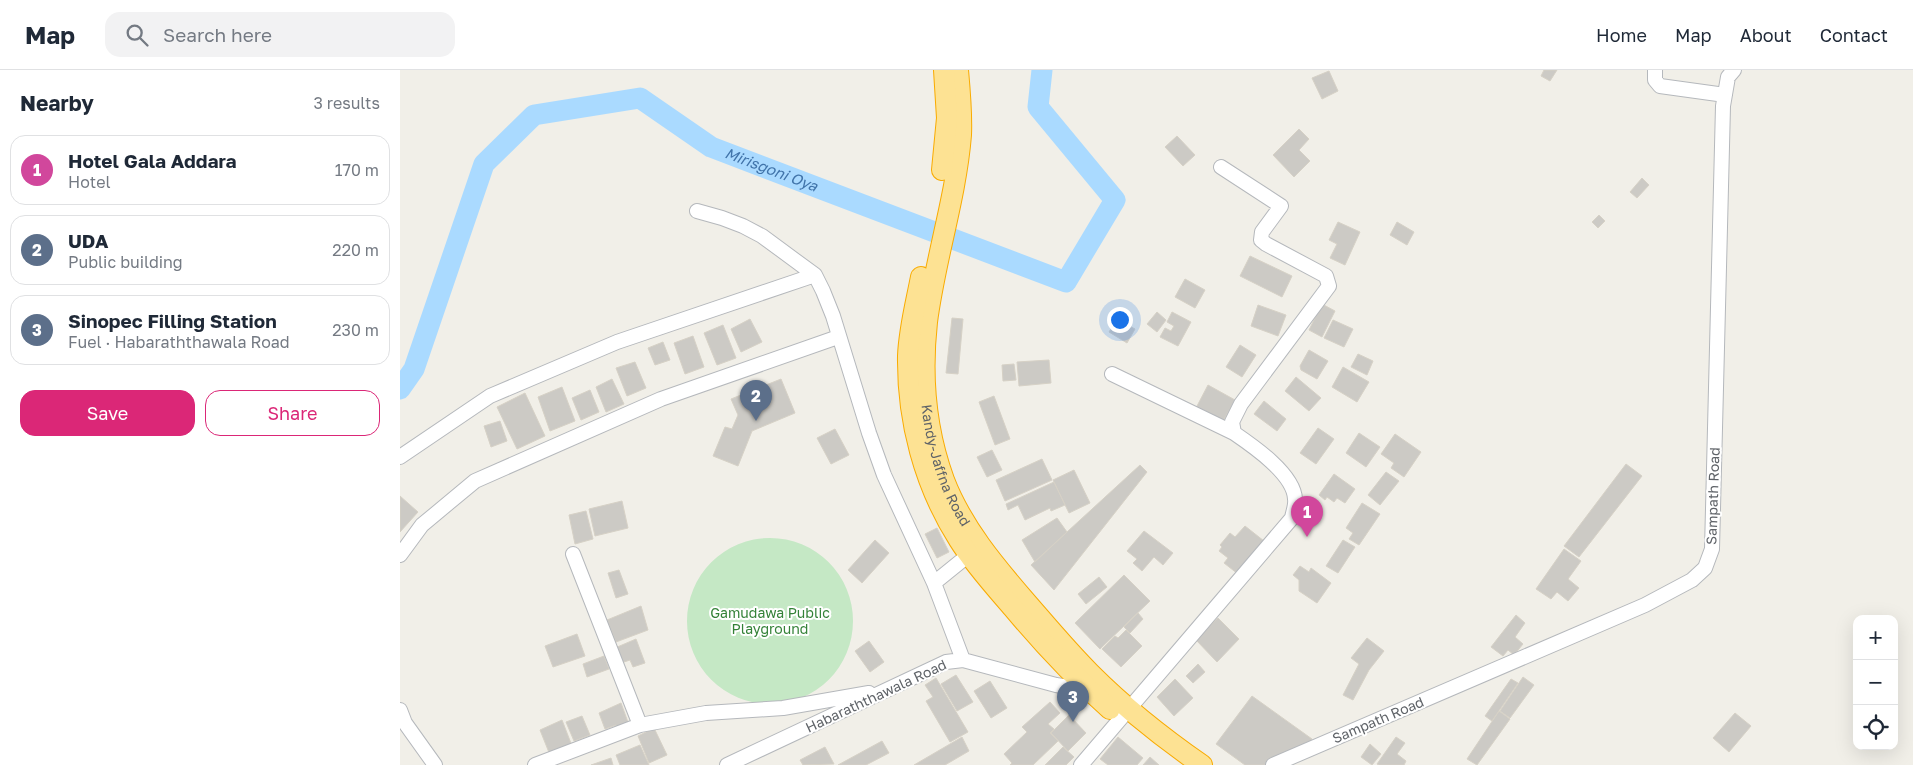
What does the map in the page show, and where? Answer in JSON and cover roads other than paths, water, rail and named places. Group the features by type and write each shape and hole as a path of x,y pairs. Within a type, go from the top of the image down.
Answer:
{"highway":[{"name":"Kandy-Jaffna Road","path":"944,70 947,118 944,159 945,192"},
{"name":"Kandy-Jaffna Road","path":"958,70 961,102 960,135 945,192 925,293 908,354 910,397 914,425 925,468 940,506 975,550 1041,641 1088,690 1162,736 1202,765"},
{"name":"Kandy-Jaffna Road","path":"975,550 1013,587 1125,714 1182,765"}],"street":[{"path":"1654,70 1655,80 1660,86 1725,94"},
{"name":"Sampath Road","path":"1272,765 1645,605 1692,580 1705,568 1712,550 1724,106 1728,77 1734,70"},
{"path":"1221,167 1281,206 1262,232 1260,240 1326,276 1329,286 1241,404 1232,422 1234,433"},
{"path":"697,211 722,218 749,229 762,236 815,274 824,291 884,475 934,583 963,660"},
{"path":"400,457 410,448 490,396 617,342 815,274"},
{"path":"400,555 422,525 475,481 661,399 838,336"},
{"path":"1081,765 1292,518 1295,498 1291,484 1264,454 1234,433 1112,374"},
{"path":"934,583 975,550"},
{"path":"573,554 640,726"},
{"name":"Habaraththawala Road","path":"727,765 946,662 963,660 1056,685 1088,690"},
{"path":"535,765 640,726 706,713 783,708 886,690"},
{"path":"400,710 405,723 435,765"}],"waterway":[{"name":"Mirisgoni Oya","path":"400,389 414,369 484,164 534,115 640,98 711,147 1066,282 1115,200 1038,107 1042,70"}],"place":[{"name":"UDA","path":"756,421"},
{"name":"Hotel Gala Addara","path":"1307,537"},
{"name":"Sinopec Filling Station","path":"1073,722"}],"park label":[{"name":"Gamudawa Public Playground","path":"770,622"}]}
